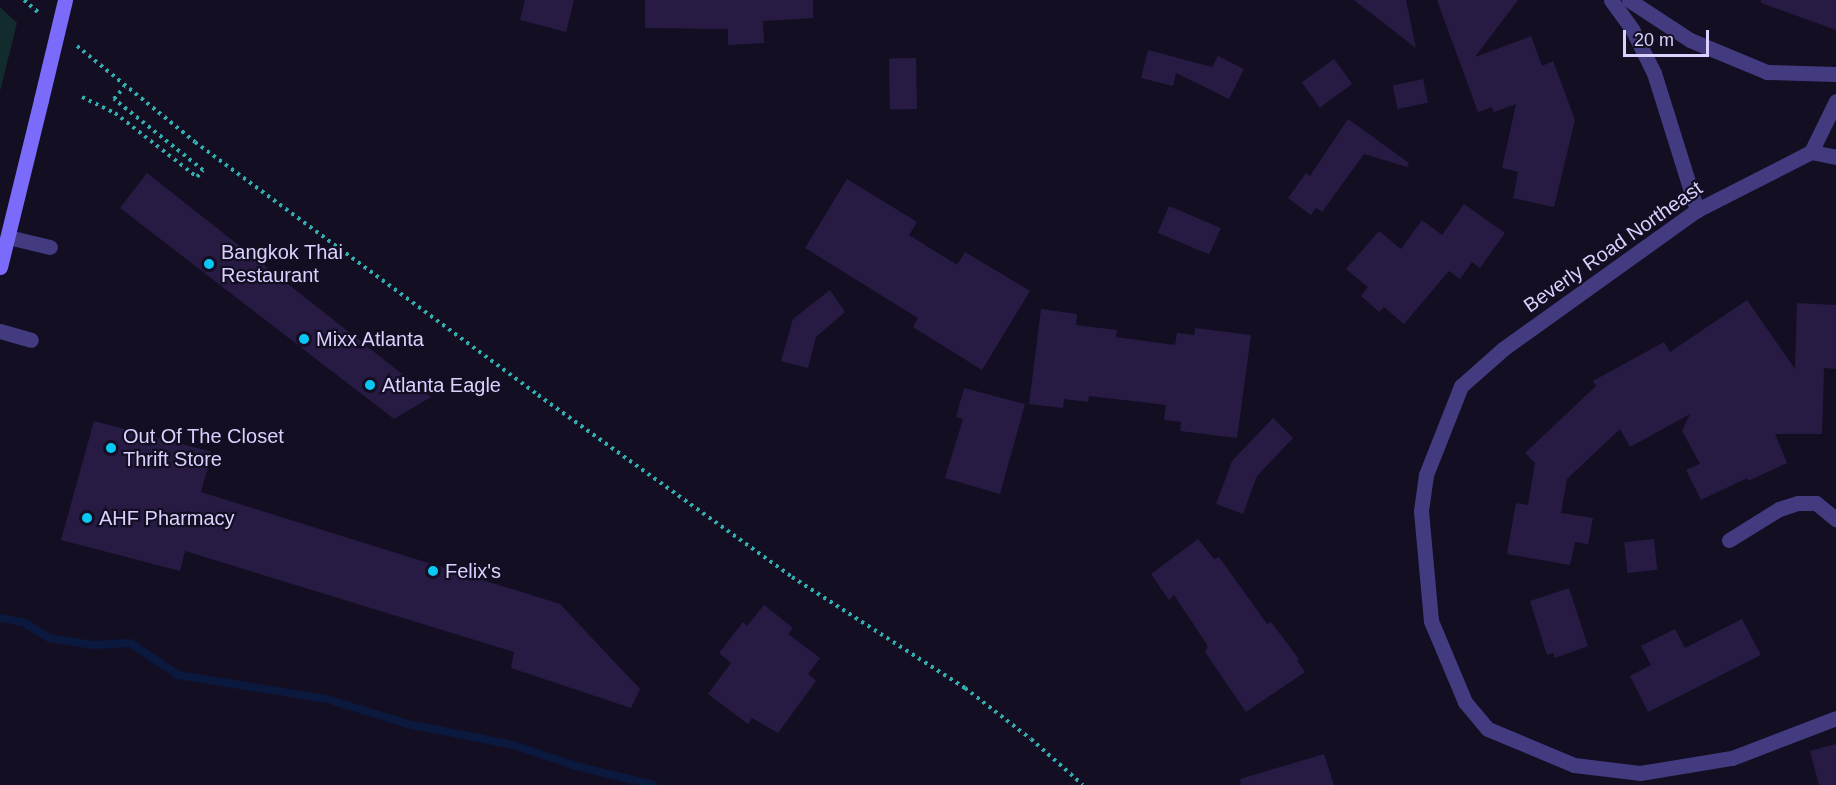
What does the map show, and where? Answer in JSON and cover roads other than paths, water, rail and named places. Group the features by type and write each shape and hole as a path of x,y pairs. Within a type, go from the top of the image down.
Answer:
{"main road":[{"path":"0,267 65,0"}],"street":[{"path":"1611,0 1632,29 1654,73 1696,210"},
{"path":"1629,0 1690,40 1767,72 1836,74"},
{"path":"1836,101 1811,152 1836,157"},
{"name":"Beverly Road Northeast","path":"1811,152 1696,210 1503,349 1461,386 1426,475 1421,511 1431,621 1465,702 1488,729 1574,765 1640,773 1732,758 1836,718"},
{"path":"8,237 50,246"},
{"path":"0,331 31,340"},
{"path":"1729,540 1779,509 1798,503 1816,503 1836,519"}],"waterway":[{"path":"0,618 25,623 49,638 93,645 130,643 178,675 327,699 408,724 513,745 576,766 654,785"}],"place":[{"name":"Bangkok Thai Restaurant","path":"209,264"},
{"name":"Mixx Atlanta","path":"304,339"},
{"name":"Atlanta Eagle","path":"370,385"},
{"name":"Out Of The Closet Thrift Store","path":"111,448"},
{"name":"AHF Pharmacy","path":"87,518"},
{"name":"Felix's","path":"433,571"}]}
